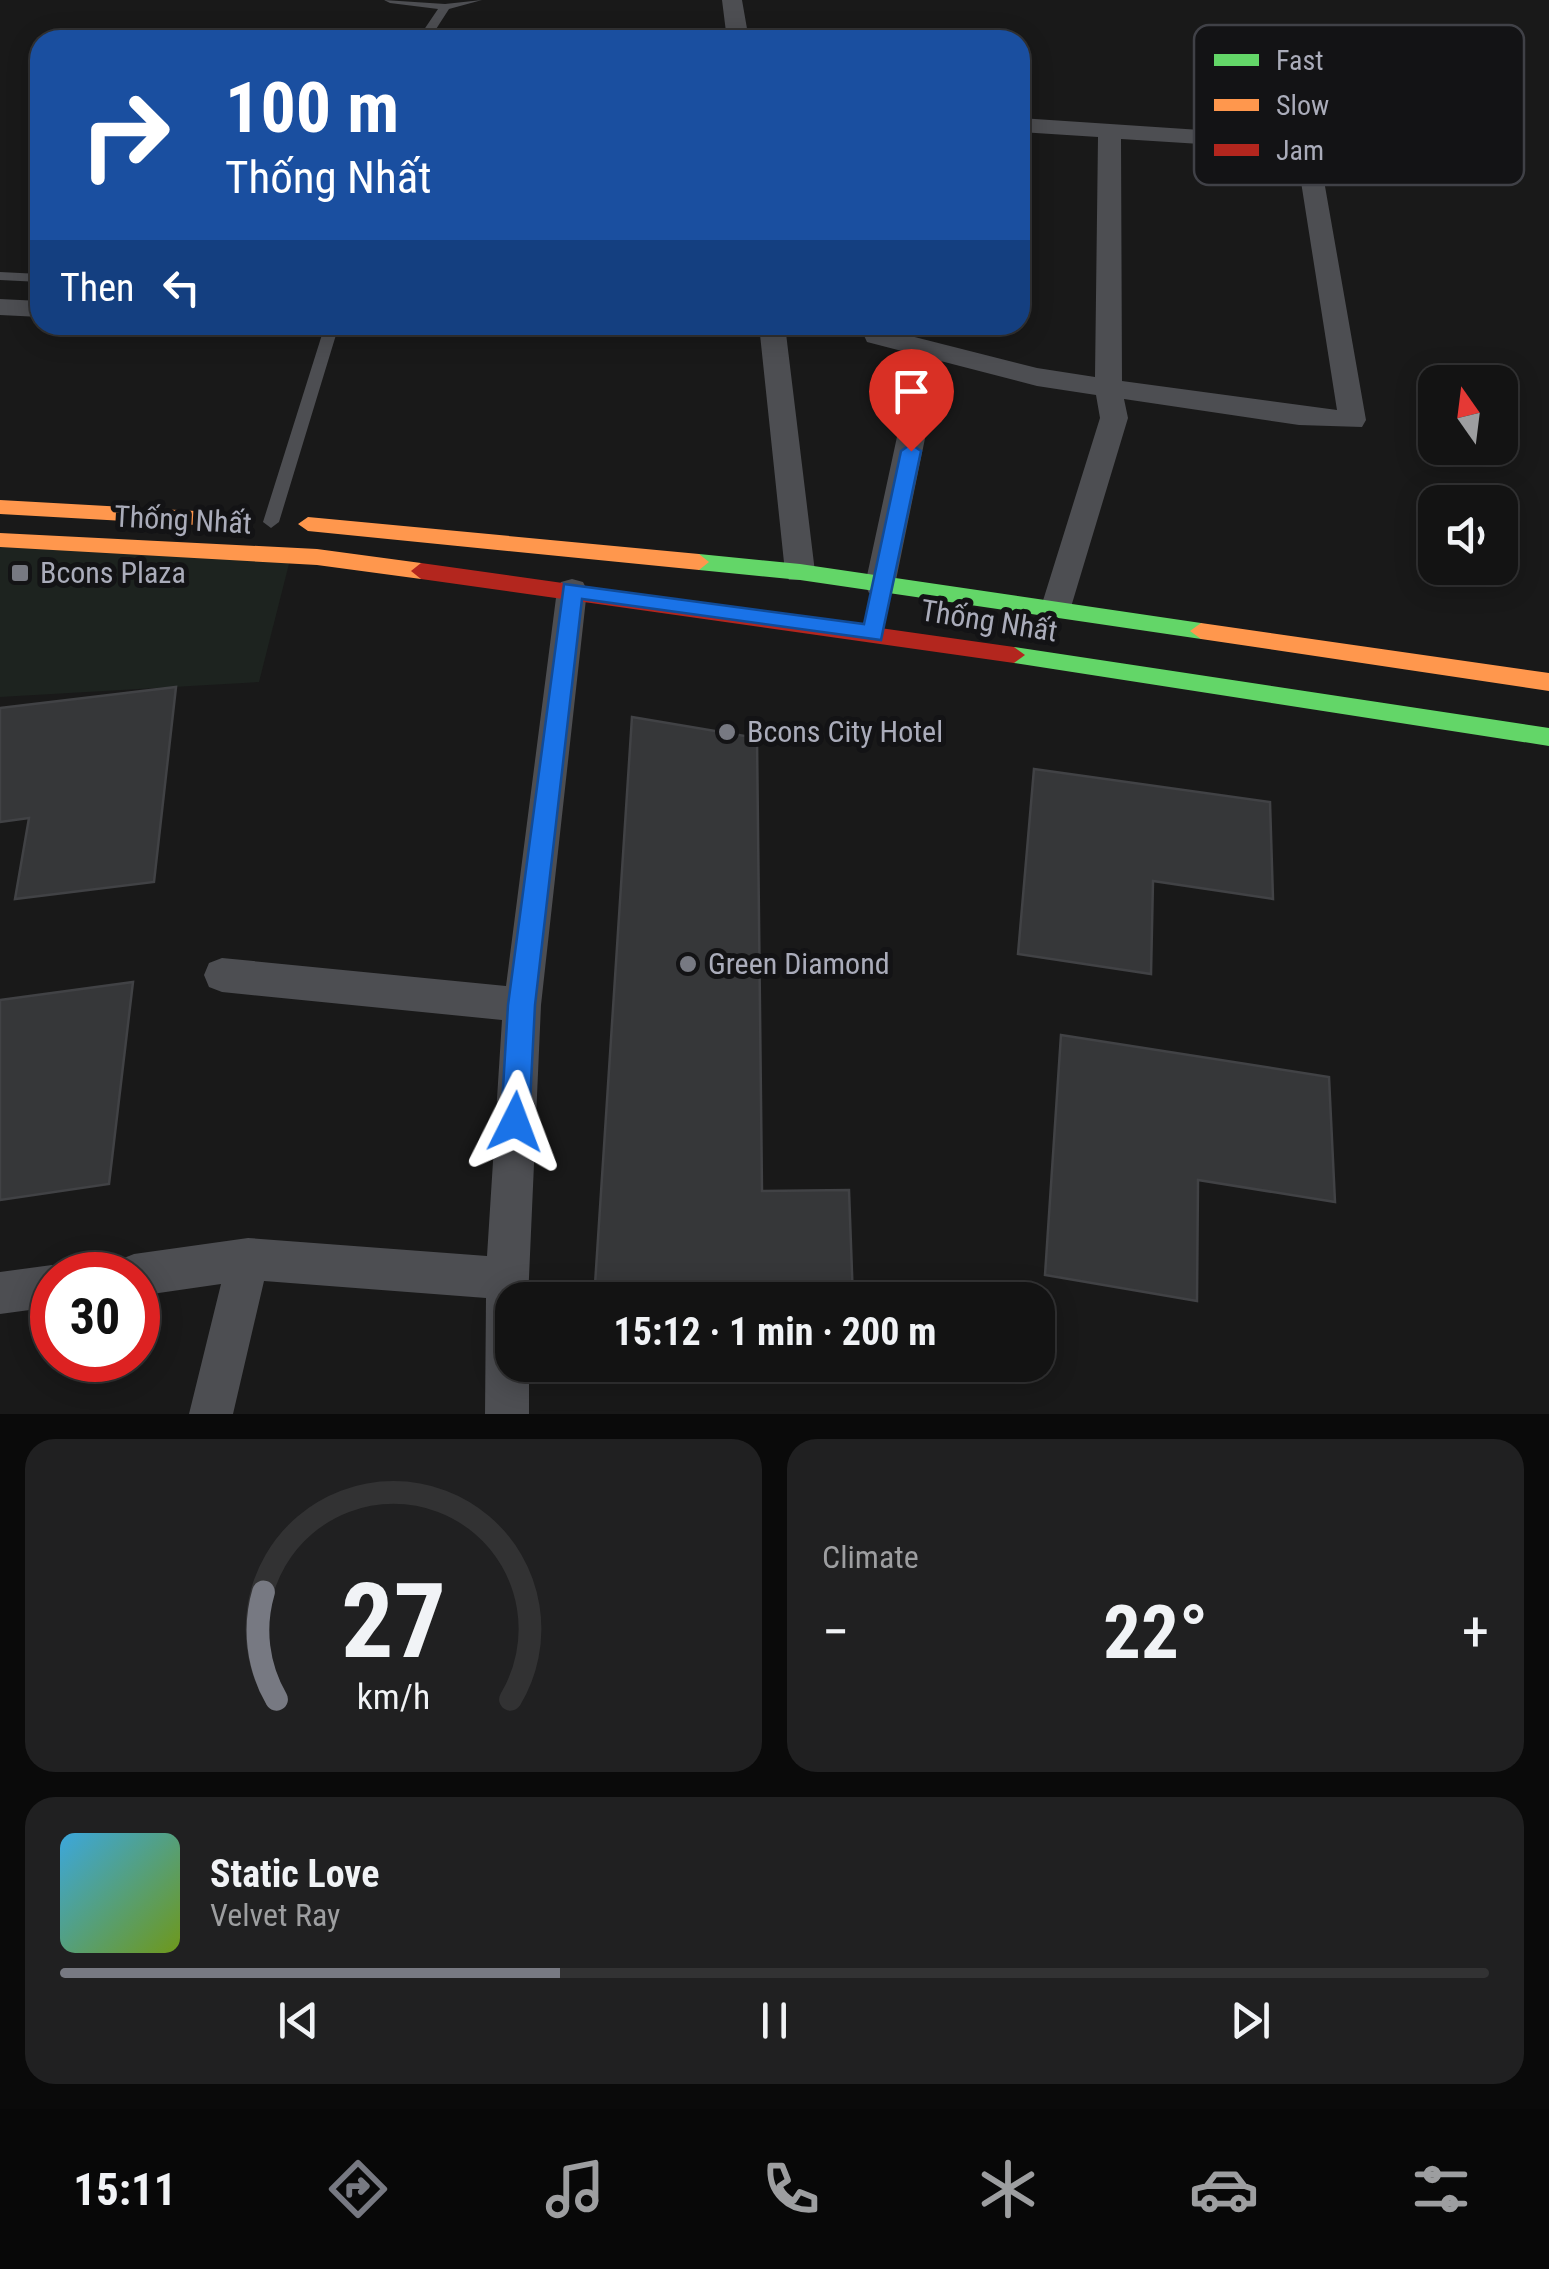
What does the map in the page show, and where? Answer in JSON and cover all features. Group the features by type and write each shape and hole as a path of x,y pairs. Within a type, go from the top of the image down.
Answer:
{"main road":[{"name":"Thống Nhất","path":"0,507 214,518"},
{"name":"Thống Nhất","path":"262,521 800,572 877,609 1549,736"},
{"name":"Thống Nhất","path":"0,540 317,556 572,590 877,609 1056,607 1549,682"}],"street":[{"path":"732,0 736,30"},
{"path":"1030,125 1194,135"},
{"path":"1056,607 1114,418 1108,389 1110,129"},
{"path":"876,335 1037,377 1352,420 1313,185"},
{"path":"0,306 30,308"},
{"path":"773,335 800,572"},
{"path":"877,609 917,409 928,382"},
{"path":"507,1414 507,1279 522,1005 572,590"},
{"path":"222,975 522,1005"},
{"path":"160,1271 248,1259 507,1279"},
{"path":"211,1414 248,1259"},
{"path":"0,1294 30,1289"}],"lane":[{"path":"390,0 445,6 476,0"},
{"path":"429,30 445,6"},
{"path":"0,276 30,278"},
{"path":"262,521 328,335"}],"shaded area":[{"path":"0,545 291,556 259,682 0,697"}],"building":[{"path":"176,687 154,882 15,899 29,818 0,822 0,708"},
{"name":"Green Diamond","path":"632,717 757,738 762,1191 849,1190 852,1282 595,1282"},
{"path":"1034,769 1270,802 1273,899 1153,881 1151,974 1018,954"},
{"path":"133,982 109,1184 0,1200 0,1000"},
{"path":"1061,1035 1329,1077 1335,1202 1198,1180 1197,1301 1045,1275"}],"traffic: fast":[{"path":"699,562 800,572 1201,631"},
{"path":"1014,655 1549,737"}],"traffic: slow":[{"path":"0,507 196,518"},
{"path":"308,524 699,562"},
{"path":"0,540 317,557 421,571"},
{"path":"1201,631 1549,682"}],"traffic: jam":[{"path":"421,571 1014,655"}],"place":[{"name":"Bcons Plaza","path":"20,573"},
{"name":"Bcons City Hotel","path":"727,732"},
{"name":"Green Diamond","path":"688,964"}],"route":[{"path":"515,1122 522,1005 572,590 873,634 880,585 911,451"}]}
